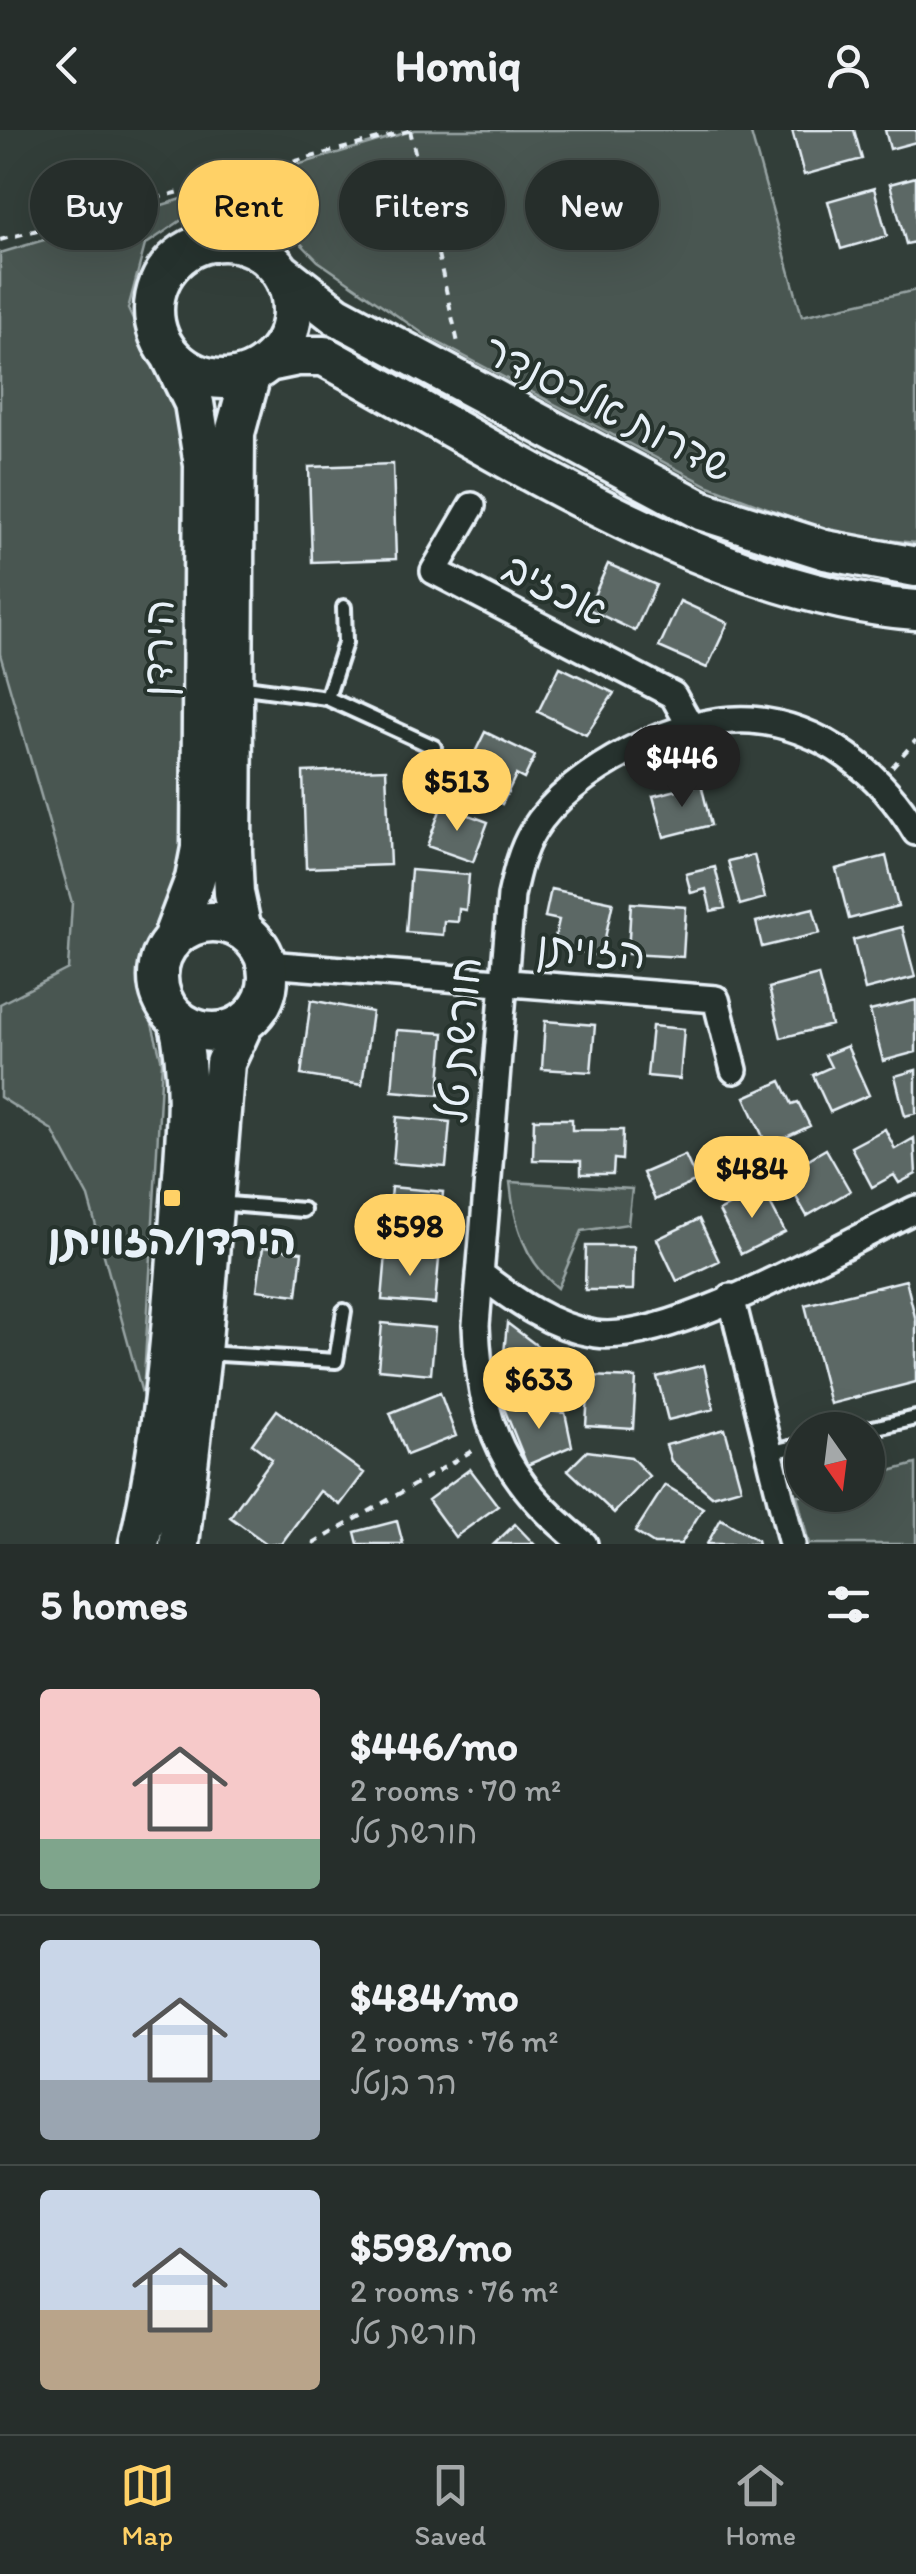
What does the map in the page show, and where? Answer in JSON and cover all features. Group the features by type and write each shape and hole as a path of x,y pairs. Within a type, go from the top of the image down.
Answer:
{"street":[{"path":"206,243 240,243 268,257 282,273 291,294 291,326 260,368 207,378 171,356 156,327 154,305 164,274 177,258 206,243"},
{"name":"שדרות אלכסנדר","path":"282,273 336,315 703,511 826,550 916,568"},
{"name":"הירדן","path":"171,356 194,403 204,465 200,848 195,879 171,942"},
{"name":"שדרות אלכסנדר","path":"260,368 298,356 324,356 686,550 814,591 880,607 916,610"},
{"name":"הירדן","path":"242,930 233,879 235,433 260,368"},
{"name":"אכזיב","path":"472,506 434,571 673,695 696,728"},
{"path":"696,728 751,720 800,732 845,754 879,781 916,832"},
{"name":"חורשת טל","path":"584,1544 522,1484 494,1438 478,1385 480,1274 511,896 518,861 534,830 580,781 609,762 696,728"},
{"path":"179,1544 201,1353 225,1063 243,1024 264,998 267,964 260,948 242,930 209,922 192,926 171,942 160,964 158,982 167,1007 178,1019 209,1032 243,1024"},
{"name":"הזויתן","path":"267,964 716,999 734,1070"},
{"path":"139,1544 164,1421 172,1342 187,1102 186,1056 178,1019"},
{"path":"480,1274 536,1312 596,1334 642,1333 669,1326 916,1209"},
{"path":"731,1297 792,1544"}],"lane":[{"path":"327,698 345,643 344,607"},
{"path":"234,686 327,698 434,747"},
{"path":"214,1203 303,1210"},
{"path":"201,1353 336,1361 344,1311"},
{"path":"885,1425 916,1418"},
{"path":"769,1453 785,1449"}],"path":[{"path":"0,240 410,130 468,387"},
{"path":"879,781 916,740"},
{"path":"314,1544 494,1438"}],"shaded area":[{"path":"415,130 750,130 802,316 916,290 916,543 839,535 709,486 428,337 307,250 319,250 319,160 314,160"},
{"path":"178,200 178,223 158,236 158,206"},
{"path":"30,244 30,250 144,250 128,309 152,362 179,399 190,446 183,866 145,949 142,986 162,1062 143,1397 88,1197 52,1130 0,1097 0,1004 68,969 72,903 0,654 0,253"},
{"path":"510,1182 632,1189 628,1224 582,1231 558,1288 537,1266 523,1240"},
{"path":"916,1464 916,1544 809,1544 801,1512 885,1512 885,1472"}],"building":[{"path":"792,130 854,130 862,159 804,175"},
{"path":"885,130 916,130 916,142 890,149"},
{"path":"916,177 916,242 906,244 890,184"},
{"path":"874,188 887,236 841,249 828,201"},
{"path":"393,464 396,559 312,562 309,467"},
{"path":"608,564 656,585 635,631 588,609"},
{"path":"680,601 728,623 707,668 659,647"},
{"path":"560,667 614,693 586,735 538,712"},
{"path":"485,732 535,756 524,779 516,775 502,804 460,783"},
{"path":"386,769 390,865 306,868 303,772"},
{"path":"701,784 711,825 664,837 653,796"},
{"path":"442,805 488,822 473,862 427,846"},
{"path":"754,855 765,898 740,905 728,861"},
{"path":"886,856 898,906 849,919 836,869"},
{"path":"715,867 725,908 711,911 706,889 691,893 686,874"},
{"path":"411,870 469,875 466,910 459,909 458,922 444,921 443,935 406,932"},
{"path":"551,889 613,902 601,956 553,946 559,920 545,917"},
{"path":"631,903 686,907 683,957 628,954"},
{"path":"813,908 820,933 762,947 756,922"},
{"path":"902,927 915,977 865,990 853,940"},
{"path":"818,975 831,1025 781,1038 769,988"},
{"path":"311,1000 372,1012 362,1085 301,1075"},
{"path":"916,1000 916,1052 883,1061 870,1011"},
{"path":"545,1021 595,1025 591,1072 542,1069"},
{"path":"652,1026 684,1029 680,1079 647,1076"},
{"path":"397,1030 444,1033 439,1095 392,1091"},
{"path":"847,1046 869,1095 830,1112 813,1075 831,1067 825,1055"},
{"path":"916,1070 916,1113 905,1116 895,1076"},
{"path":"781,1081 792,1104 798,1102 810,1126 767,1146 745,1097"},
{"path":"397,1117 450,1122 446,1167 393,1163"},
{"path":"534,1119 572,1119 572,1130 623,1130 622,1160 614,1159 613,1174 581,1174 581,1161 533,1160"},
{"path":"885,1129 895,1149 914,1138 916,1174 899,1183 894,1175 872,1187 851,1147"},
{"path":"826,1149 850,1191 807,1216 783,1174"},
{"path":"685,1155 697,1181 655,1200 643,1173"},
{"path":"391,1187 443,1192 439,1238 387,1233"},
{"path":"762,1188 785,1232 741,1254 719,1211"},
{"path":"699,1219 719,1261 677,1281 657,1239"},
{"path":"586,1246 634,1246 633,1290 585,1290"},
{"path":"263,1247 302,1252 297,1295 257,1290"},
{"path":"386,1254 439,1259 435,1304 382,1300"},
{"path":"906,1280 916,1321 916,1382 830,1404 805,1305"},
{"path":"382,1323 435,1328 431,1374 378,1369"},
{"path":"507,1323 560,1363 562,1401 500,1394"},
{"path":"704,1365 714,1409 668,1420 657,1377"},
{"path":"589,1376 636,1378 633,1429 586,1426"},
{"path":"440,1393 456,1436 407,1455 390,1413"},
{"path":"503,1406 565,1413 572,1446 527,1465"},
{"path":"277,1410 364,1473 340,1505 320,1491 281,1544 267,1544 230,1517 272,1459 252,1444"},
{"path":"725,1429 741,1488 712,1496 671,1461 666,1445"},
{"path":"587,1451 631,1457 649,1476 614,1513 568,1470"},
{"path":"470,1469 498,1506 455,1537 428,1500"},
{"path":"665,1485 703,1508 681,1544 654,1544 635,1532"},
{"path":"721,1519 757,1540 758,1544 707,1544"},
{"path":"397,1521 403,1544 358,1544 355,1532"},
{"path":"515,1524 534,1544 494,1544"}],"place":[{"name":"הירדן/הזוויתן","path":"172,1198"}]}
